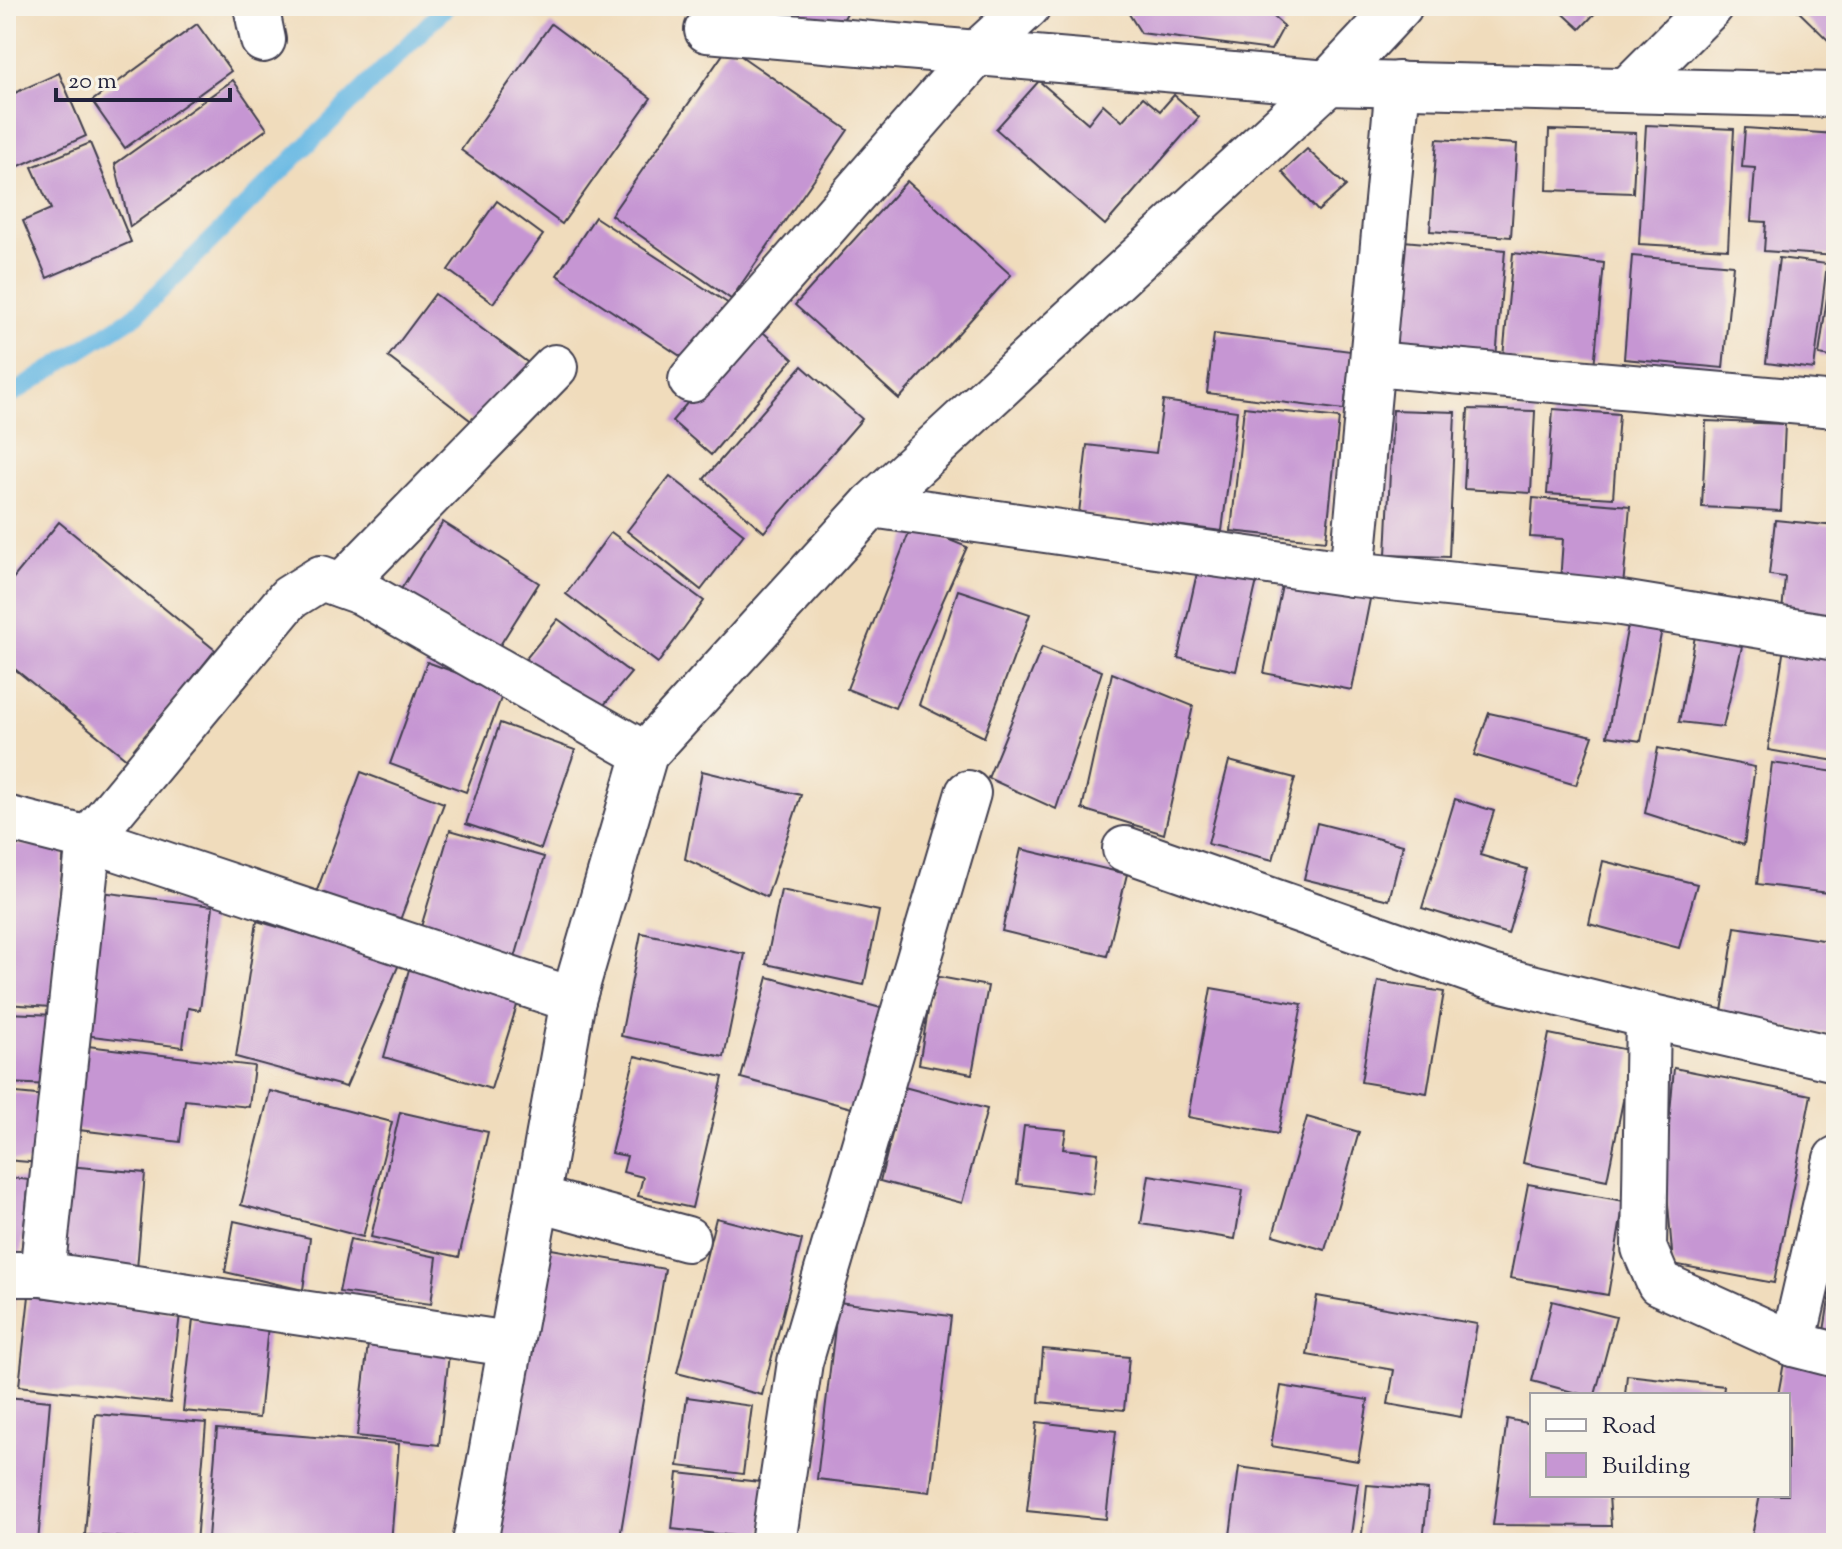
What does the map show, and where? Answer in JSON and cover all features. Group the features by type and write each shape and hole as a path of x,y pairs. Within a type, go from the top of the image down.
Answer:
{"street":[{"path":"691,380 977,53 1028,6"},
{"path":"475,1543 573,1000 645,754 872,505 1328,83 1400,6"},
{"path":"1627,90 1711,6"},
{"path":"707,30 1328,83 1836,95"},
{"path":"1352,574 1398,84"},
{"path":"1373,364 1836,405"},
{"path":"342,585 555,367"},
{"path":"872,505 1352,574 1615,602 1836,638"},
{"path":"509,1344 24,1274 89,839 289,598 321,578 363,593 645,754"},
{"path":"773,1543 800,1362 968,793"},
{"path":"6,818 89,839 573,1000"},
{"path":"1125,849 1487,976 1836,1059"},
{"path":"1648,1016 1644,1248 1659,1283 1793,1344 1836,1355"},
{"path":"1793,1344 1836,1159"},
{"path":"539,1199 687,1239"}],"building":[{"path":"712,6 736,6 730,16"},
{"path":"744,6 851,6 839,27 738,17"},
{"path":"1124,6 1262,6 1284,26 1271,50 1141,33"},
{"path":"1555,6 1602,6 1580,29"},
{"path":"1793,6 1836,6 1836,48"},
{"path":"197,24 231,71 125,148 92,101"},
{"path":"551,24 651,98 562,224 461,150"},
{"path":"728,47 848,130 731,299 611,215"},
{"path":"59,73 86,136 6,172 6,97"},
{"path":"233,80 267,129 130,227 115,164"},
{"path":"1039,81 1088,123 1103,104 1122,121 1143,97 1160,111 1174,95 1199,117 1105,225 996,129"},
{"path":"1646,125 1734,129 1728,249 1639,244"},
{"path":"1745,128 1836,134 1836,256 1764,251 1766,222 1751,221 1755,168 1742,167"},
{"path":"1549,130 1636,133 1633,193 1547,190"},
{"path":"1437,139 1517,144 1511,237 1430,231"},
{"path":"90,143 131,242 47,278 23,221 51,209 32,167"},
{"path":"1307,149 1346,186 1318,211 1282,172"},
{"path":"907,181 1011,275 899,399 795,305"},
{"path":"497,201 543,235 493,303 448,270"},
{"path":"595,217 729,304 691,363 557,275"},
{"path":"1403,241 1505,250 1496,359 1394,350"},
{"path":"1513,253 1604,263 1594,367 1503,357"},
{"path":"1632,256 1733,265 1723,368 1624,359"},
{"path":"1779,258 1827,264 1814,369 1766,363"},
{"path":"1832,262 1836,262 1836,358 1819,355"},
{"path":"435,294 535,368 487,433 388,357"},
{"path":"754,324 793,359 711,455 672,421"},
{"path":"1214,334 1351,351 1344,410 1207,393"},
{"path":"802,366 862,419 764,532 704,479"},
{"path":"1163,401 1237,411 1222,531 1079,513 1087,445 1156,453"},
{"path":"1244,407 1339,418 1326,541 1231,531"},
{"path":"1468,409 1535,411 1531,493 1464,489"},
{"path":"1553,409 1619,414 1613,498 1547,494"},
{"path":"1393,410 1455,412 1449,557 1386,555"},
{"path":"1706,421 1785,424 1781,511 1702,507"},
{"path":"670,476 744,534 701,590 627,531"},
{"path":"1533,498 1630,506 1623,587 1560,583 1563,539 1530,537"},
{"path":"1775,520 1836,526 1836,619 1782,613 1785,577 1769,575"},
{"path":"59,522 215,650 128,760 6,662 6,587"},
{"path":"443,522 539,583 495,653 400,591"},
{"path":"912,525 967,547 895,708 847,689"},
{"path":"611,532 704,601 658,663 566,594"},
{"path":"1201,555 1260,568 1236,671 1178,658"},
{"path":"1285,571 1372,589 1352,690 1264,673"},
{"path":"958,590 1030,614 984,737 919,705"},
{"path":"1631,609 1664,618 1641,741 1607,736"},
{"path":"558,619 631,673 598,712 524,661"},
{"path":"1695,636 1743,642 1723,727 1679,722"},
{"path":"1785,641 1836,649 1836,761 1768,750"},
{"path":"1042,647 1102,671 1056,809 988,778"},
{"path":"427,662 504,690 466,792 390,764"},
{"path":"1112,673 1193,706 1164,834 1082,809"},
{"path":"1489,713 1593,736 1576,785 1474,755"},
{"path":"500,723 575,750 541,849 466,824"},
{"path":"1658,748 1755,767 1744,845 1645,813"},
{"path":"1229,761 1295,778 1273,860 1208,844"},
{"path":"1772,763 1836,772 1836,894 1757,884"},
{"path":"702,771 801,795 767,897 685,859"},
{"path":"361,772 444,803 397,928 315,896"},
{"path":"1455,799 1494,811 1480,855 1527,869 1508,934 1422,908"},
{"path":"1317,823 1403,845 1389,900 1304,879"},
{"path":"450,830 544,857 513,965 418,937"},
{"path":"6,844 64,848 51,1007 6,1004"},
{"path":"1021,849 1127,874 1107,956 1002,931"},
{"path":"1603,861 1697,884 1679,948 1589,924"},
{"path":"781,890 879,911 864,985 766,964"},
{"path":"93,891 213,906 200,1010 188,1008 183,1047 75,1034"},
{"path":"257,921 400,962 346,1087 236,1057"},
{"path":"1735,927 1836,942 1836,1035 1721,1018"},
{"path":"641,933 745,954 724,1057 621,1036"},
{"path":"410,966 519,999 491,1089 384,1057"},
{"path":"934,976 988,986 972,1074 919,1064"},
{"path":"768,977 888,1010 859,1110 741,1078"},
{"path":"1378,981 1444,992 1427,1093 1361,1082"},
{"path":"1211,988 1302,1004 1278,1134 1188,1117"},
{"path":"6,1013 57,1015 53,1085 6,1083"},
{"path":"1549,1034 1633,1051 1607,1180 1523,1163"},
{"path":"71,1044 254,1066 249,1107 185,1100 180,1142 62,1128"},
{"path":"635,1056 723,1077 692,1208 638,1196 643,1177 623,1172 627,1156 611,1153"},
{"path":"1674,1068 1811,1095 1774,1283 1673,1264 1665,1168"},
{"path":"904,1087 987,1109 962,1203 880,1181"},
{"path":"270,1091 392,1122 363,1237 241,1205"},
{"path":"6,1092 46,1096 40,1163 6,1160"},
{"path":"400,1112 488,1132 459,1257 371,1237"},
{"path":"1307,1117 1359,1132 1325,1250 1273,1235"},
{"path":"1024,1126 1066,1130 1063,1149 1098,1153 1093,1194 1017,1184"},
{"path":"68,1166 145,1173 136,1281 60,1274"},
{"path":"1149,1175 1243,1190 1235,1239 1141,1224"},
{"path":"6,1177 29,1180 19,1273 6,1271"},
{"path":"1528,1184 1624,1201 1608,1295 1510,1278"},
{"path":"716,1218 802,1240 762,1395 677,1373"},
{"path":"234,1221 310,1238 303,1290 225,1272"},
{"path":"350,1239 437,1257 431,1304 339,1292"},
{"path":"540,1247 665,1269 619,1543 489,1543"},
{"path":"1834,1270 1836,1334 1823,1337"},
{"path":"29,1296 180,1313 170,1403 19,1386"},
{"path":"1317,1296 1477,1324 1461,1417 1388,1404 1394,1370 1307,1355"},
{"path":"6,1297 15,1297 8,1371 6,1371"},
{"path":"1552,1301 1616,1317 1596,1393 1577,1393 1532,1381"},
{"path":"838,1302 951,1316 930,1492 817,1479"},
{"path":"193,1319 268,1326 259,1418 183,1411"},
{"path":"368,1344 449,1354 439,1445 357,1436"},
{"path":"1043,1349 1129,1357 1124,1410 1039,1402"},
{"path":"1785,1357 1836,1371 1836,1543 1751,1541 1760,1497 1790,1497 1790,1393 1778,1393"},
{"path":"1627,1375 1724,1386 1723,1393 1625,1393"},
{"path":"1281,1386 1368,1400 1358,1461 1271,1446"},
{"path":"6,1397 50,1401 38,1543 6,1543"},
{"path":"687,1397 752,1406 743,1474 678,1466"},
{"path":"95,1414 206,1423 196,1543 85,1535"},
{"path":"1507,1419 1530,1424 1530,1497 1609,1497 1611,1526 1493,1525"},
{"path":"1037,1422 1116,1431 1106,1519 1027,1511"},
{"path":"217,1429 399,1444 391,1543 273,1543 208,1538"},
{"path":"1239,1467 1358,1483 1350,1543 1229,1543"},
{"path":"678,1473 769,1483 762,1539 672,1529"},
{"path":"1367,1485 1428,1490 1423,1543 1361,1543"}],"waterway":[{"path":"6,398 136,315 447,6"}]}
